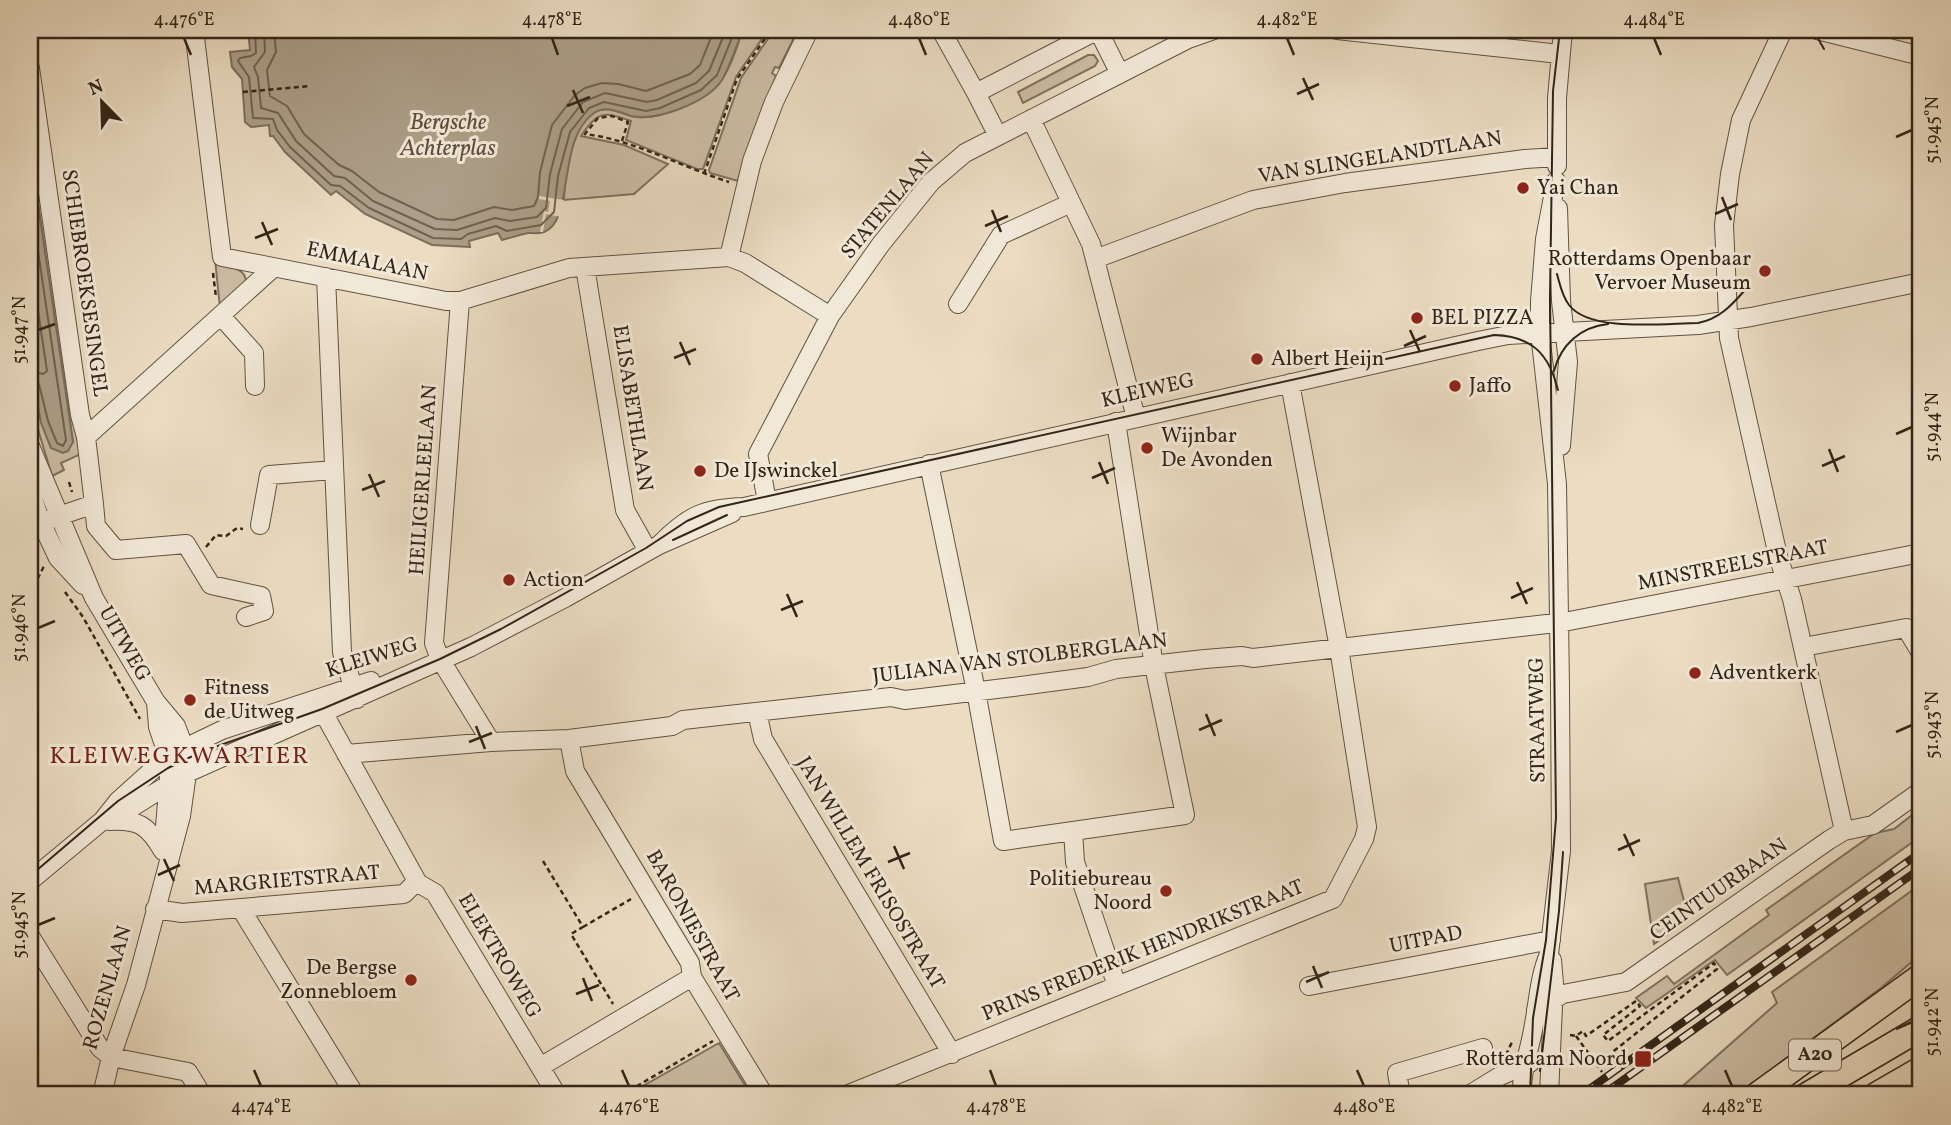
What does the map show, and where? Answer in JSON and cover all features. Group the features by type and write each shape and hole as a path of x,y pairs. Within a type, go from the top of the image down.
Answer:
{"highway":[{"name":"A20","path":"1757,1095 1921,976"},
{"name":"A20","path":"1807,1095 1921,1028"},
{"path":"1876,1095 1921,1069"}],"street":[{"name":"EMMALAAN","path":"194,30 222,257 446,301 460,301 569,268 729,257"},
{"path":"808,30 774,102 752,161 729,257 745,263 830,316"},
{"path":"942,30 998,136"},
{"path":"976,93 1098,30 1120,74"},
{"name":"STATENLAAN","path":"767,501 758,454 830,316 881,244 931,182 965,153 1188,39 1214,30"},
{"path":"1340,30 1560,54"},
{"name":"STRAATWEG","path":"1521,1095 1523,1065 1550,947 1561,851 1556,623 1557,484 1568,362 1556,181 1563,30"},
{"path":"1783,30 1741,120 1730,174 1724,225 1728,320 1732,352 1844,831"},
{"path":"1817,30 1921,56"},
{"name":"SCHIEBROEKSESINGEL","path":"30,68 94,504"},
{"path":"1031,119 1095,259 1136,418"},
{"name":"VAN SLINGELANDTLAAN","path":"1095,259 1253,200 1345,183 1557,156"},
{"name":"STRAATWEG","path":"1556,181 1545,239 1540,333 1557,484"},
{"path":"958,304 1001,235 1071,203"},
{"name":"ELISABETHLAAN","path":"585,267 625,510 654,548"},
{"path":"86,437 273,268"},
{"path":"326,277 342,652 355,693"},
{"name":"KLEIWEG","path":"31,877 102,821 118,801 161,761 184,747 222,730 320,706 404,670 441,661 565,598 654,548 744,507 1508,335 1698,325 1921,282"},
{"name":"HEILIGERLEELAAN","path":"441,661 435,643 460,301"},
{"path":"219,317 254,353 255,386"},
{"name":"PRINS FREDERIK HENDRIKSTRAAT","path":"850,1095 1333,899 1364,839 1367,827 1339,648 1290,383"},
{"path":"929,464 976,691 1003,841 1185,815 1138,577 1138,559 1116,422"},
{"name":"UITWEG","path":"30,446 94,598 156,702 176,726 184,747 187,774"},
{"path":"260,525 269,475 334,470"},
{"name":"UITWEG","path":"30,491 35,524 58,558 94,598"},
{"path":"35,524 94,504 96,526 116,550 186,544 206,547"},
{"path":"186,544 211,585 261,596 264,611 246,617"},
{"name":"MINSTREELSTRAAT","path":"1556,623 1921,553"},
{"name":"JULIANA VAN STOLBERGLAAN","path":"346,754 491,742 569,739 672,726 683,720 891,697 905,700 1088,677 1116,669 1242,656 1253,658 1556,623"},
{"path":"1803,647 1906,628 1921,653"},
{"path":"441,661 491,742"},
{"name":"UITWEG","path":"156,702 161,761 169,783"},
{"name":"KLEIWEG","path":"102,821 134,806 169,783 320,706"},
{"name":"ELEKTROWEG","path":"320,706 417,882 435,893 557,1095"},
{"name":"JAN WILLEM FRISOSTRAAT","path":"757,712 763,739 952,1054"},
{"name":"BARONIESTRAAT","path":"569,739 575,771 691,963 692,977 764,1095"},
{"name":"ROZENLAAN","path":"102,1095 111,1057 136,985 181,816 187,774"},
{"name":"ROZENLAAN","path":"157,901 169,783"},
{"name":"CEINTUURBAAN","path":"1536,1010 1563,994 1626,982 1844,831 1873,825 1921,791"},
{"path":"102,821 138,822 156,839 163,851"},
{"path":"1073,831 1075,862 1117,986"},
{"name":"MARGRIETSTRAAT","path":"157,901 182,913 242,909 404,894 417,882"},
{"path":"242,909 355,1095"},
{"path":"30,936 100,1048 111,1057 188,1072 202,1095"},
{"name":"STRAATWEG","path":"1549,1095 1554,965 1550,947"},
{"name":"UITPAD","path":"1309,986 1550,947"},
{"path":"540,1067 692,977"},
{"path":"1401,1095 1397,1073 1483,1048"},
{"path":"1469,1095 1523,1065 1550,1058"}],"path":[{"path":"705,174 737,79 771,30"},
{"path":"243,92 310,86"},
{"path":"622,141 628,122 612,116 598,118 585,134 622,141 746,187"},
{"path":"213,269 219,317"},
{"path":"206,547 216,534 226,536 237,528 259,532 260,525"},
{"path":"30,547 44,565"},
{"name":"UITWEG","path":"60,586 90,628 145,729"},
{"path":"150,740 161,761"},
{"path":"542,861 583,927"},
{"path":"615,1007 571,933 633,898 635,893 646,887"},
{"path":"1568,1035 1576,1036 1583,1031 1586,1036 1636,1001 1640,1006 1603,1035 1608,1041 1714,963 1717,969 1610,1054 1616,1062"},
{"path":"622,1095 726,1033"},
{"path":"1576,1036 1602,1072"}],"shaded area":[{"path":"743,30 768,30 736,77 703,169 697,169 626,140 631,121 602,115 592,122 581,136 624,145 668,164 634,194 564,200 570,152 587,119 604,109 631,116 654,116 693,102 715,87 726,74"},
{"path":"774,30 798,30 779,68 775,67 772,73 776,76 744,158 738,181 710,173 741,78"},
{"path":"1088,55 1094,55 1098,61 1095,66 1023,103 1018,92"},
{"path":"30,99 81,454 61,463 64,470 52,476 34,416 39,415 51,448 73,442 30,150"},
{"path":"215,259 242,272 246,281 220,308"},
{"path":"1921,808 1921,836 1727,975 1715,960 1646,1008 1636,998 1667,976 1674,984 1769,915 1766,910 1875,833 1894,829"},
{"path":"1678,878 1689,920 1654,944 1645,884"},
{"path":"1921,884 1921,954 1881,988 1737,1095 1678,1095 1676,1092 1777,1003 1772,992"},
{"path":"719,1043 751,1095 627,1095"}],"water":[{"name":"Bergsche Achterplas","path":"248,30 743,30 722,80 694,103 667,113 642,117 608,109 594,113 582,125 570,160 560,213 553,225 542,233 528,233 502,240 498,233 469,241 470,247 432,245 365,214 336,191 331,195 270,136 269,125 251,127 245,122 242,79 232,67 230,52 250,50"},
{"path":"30,150 73,442 68,451 63,453 51,448 41,423 30,365"}],"pier":[{"path":"539,196 564,200 561,217 546,214 543,232 540,232 544,211 548,212 550,201 539,199"}],"tram line":[{"path":"1530,1095 1533,1018 1546,940 1556,818 1550,297 1553,91 1560,30"},
{"path":"1810,30 1824,49"},
{"path":"1557,274 1569,305 1579,314 1611,323 1698,323 1718,315 1745,290"},
{"path":"1554,371 1557,361 1574,338 1589,329 1608,324"},
{"path":"30,876 118,801 168,768 201,752 322,709 440,659 501,629 646,548 687,521 719,507 1494,335 1519,339 1537,349 1550,366 1558,390"},
{"path":"673,540 727,515"},
{"path":"1540,1071 1559,911 1563,852"}],"railway":[{"path":"1581,1095 1921,852"},
{"path":"1602,1095 1921,868"}],"place":[{"name":"Yai Chan","path":"1523,188"},
{"name":"Rotterdams Openbaar Vervoer Museum","path":"1765,271"},
{"name":"BEL PIZZA","path":"1417,318"},
{"name":"Albert Heijn","path":"1257,359"},
{"name":"Jaffo","path":"1455,386"},
{"name":"Wijnbar De Avonden","path":"1147,448"},
{"name":"De IJswinckel","path":"700,471"},
{"name":"Action","path":"509,580"},
{"name":"Adventkerk","path":"1695,673"},
{"name":"Fitness de Uitweg","path":"190,700"},
{"name":"Politiebureau Noord","path":"1166,891"},
{"name":"De Bergse Zonnebloem","path":"411,980"},
{"name":"Rotterdam Noord","path":"1643,1059"}],"district":[{"name":"KLEIWEGKWARTIER","path":"180,757"}]}
